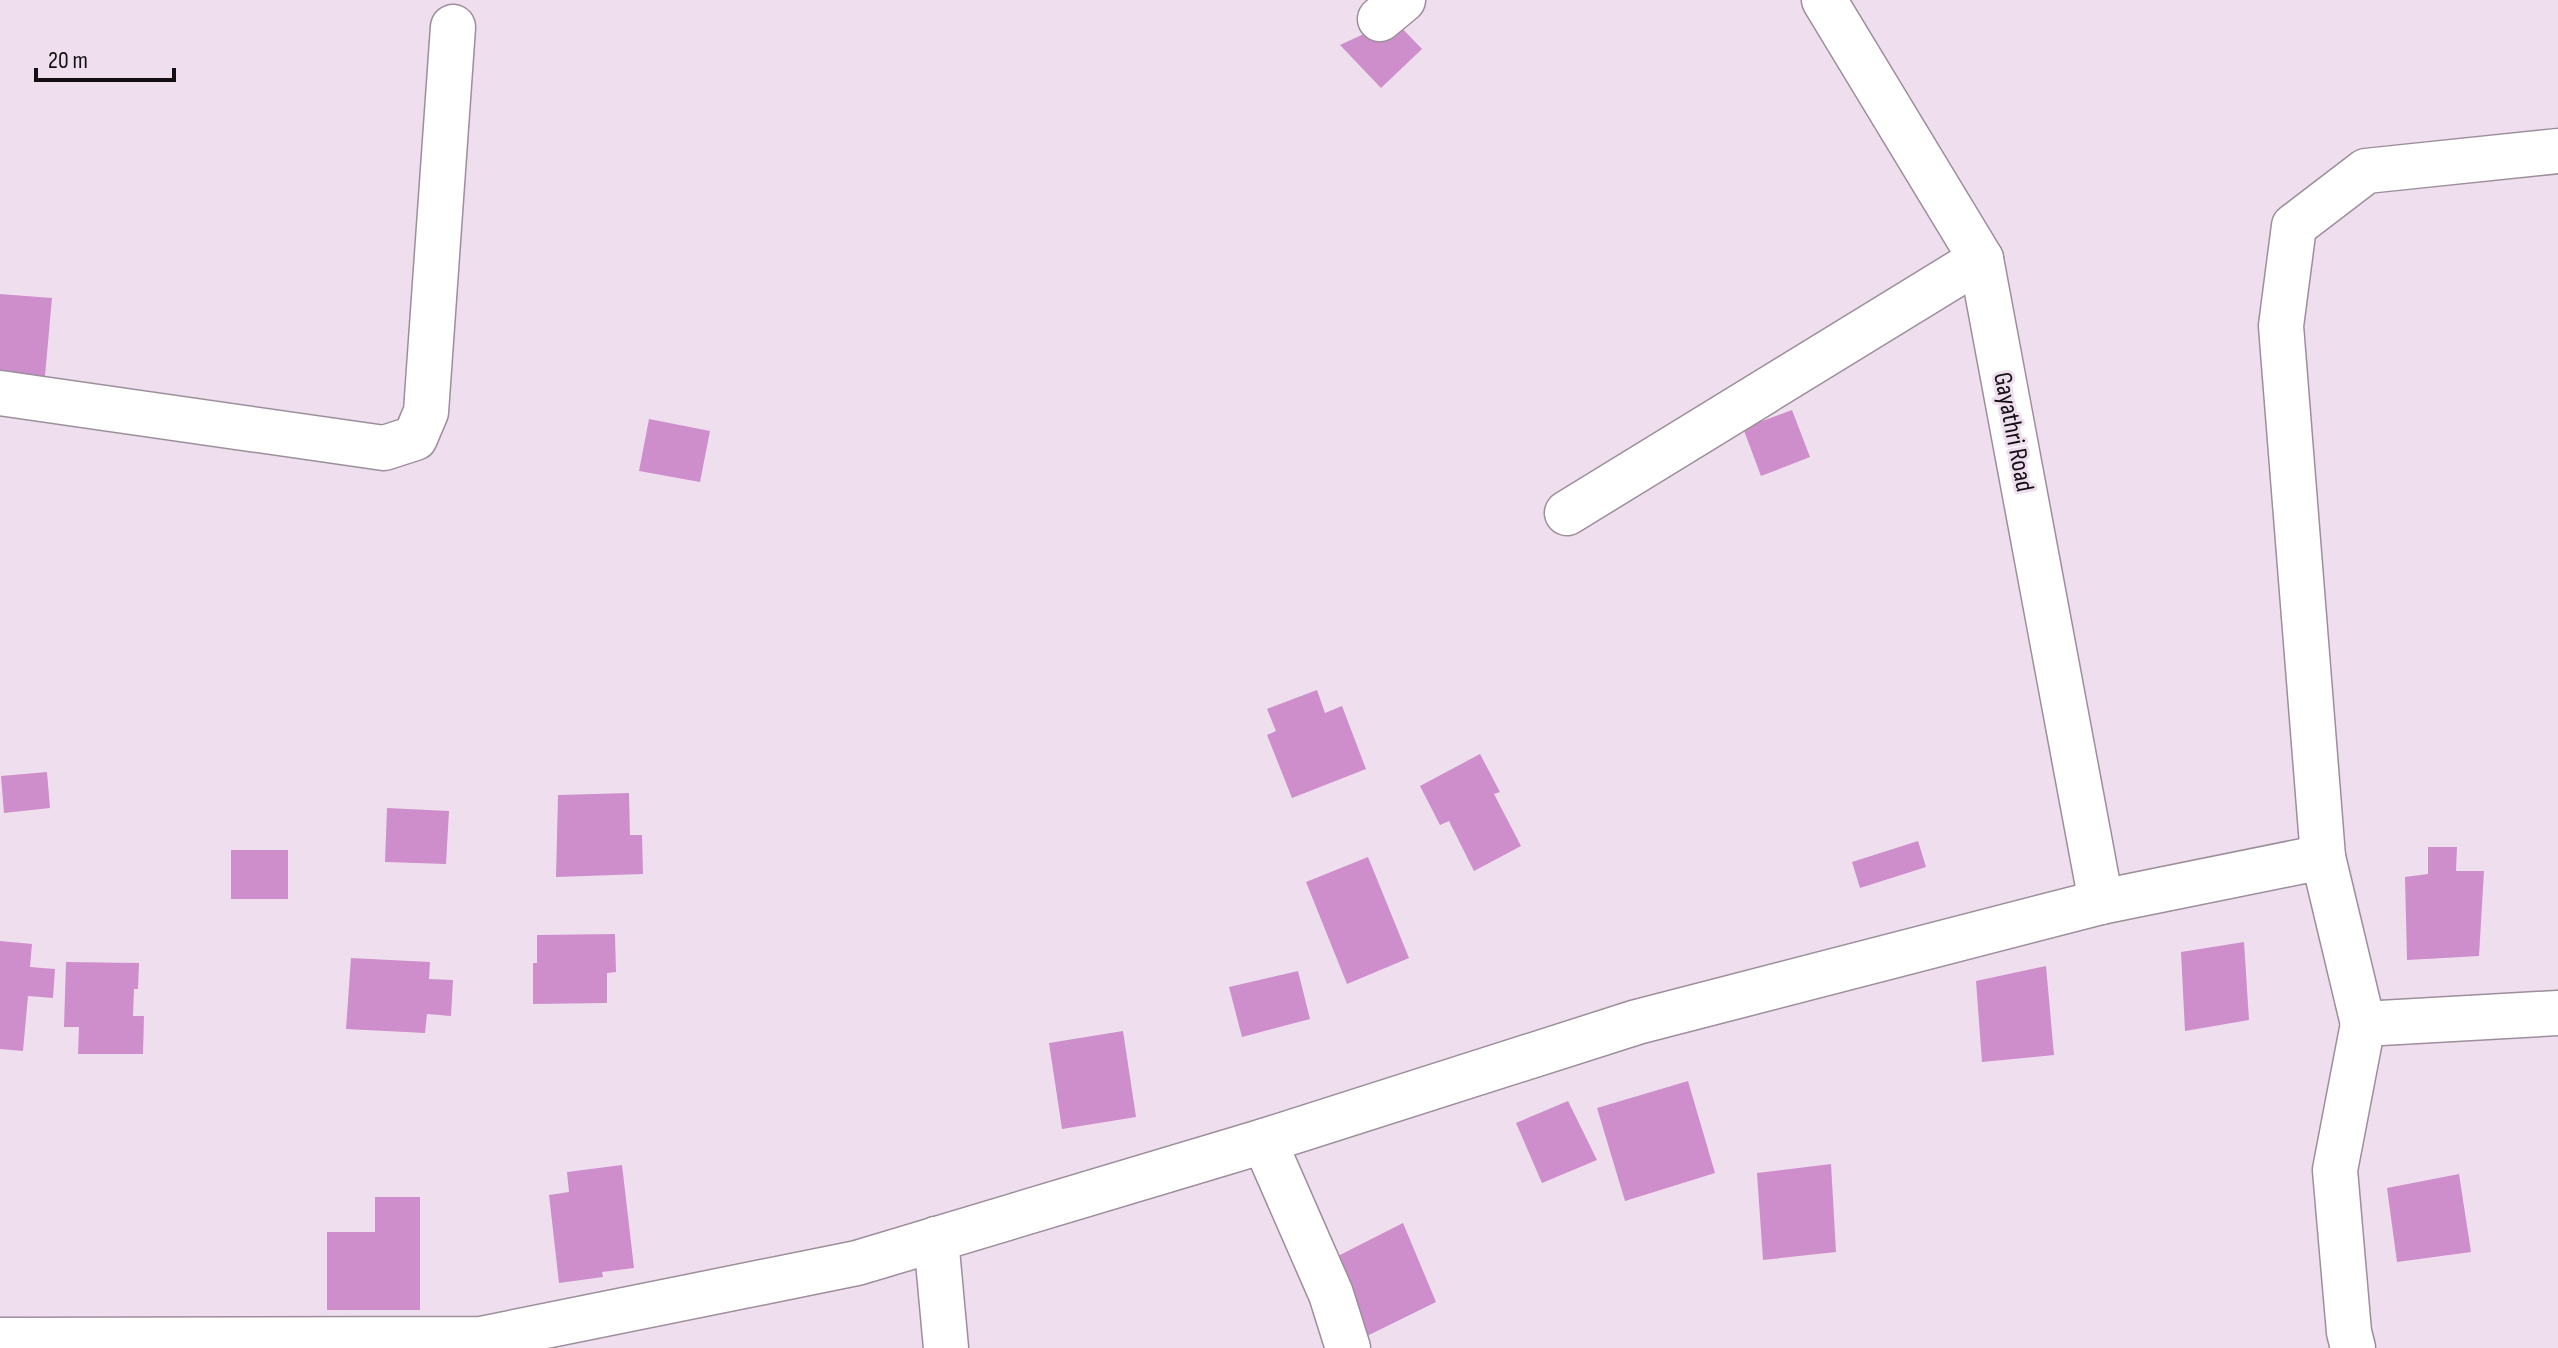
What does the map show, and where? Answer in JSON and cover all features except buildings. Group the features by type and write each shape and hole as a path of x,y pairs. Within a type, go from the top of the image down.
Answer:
{"street":[{"name":"Gayathri Road","path":"1824,0 1981,259 2101,902"},
{"path":"0,393 384,448 415,438 426,412 453,27"},
{"path":"2353,1348 2335,1170 2363,1024 2323,857 2281,326 2294,226 2366,171 2558,151"},
{"path":"1567,513 1981,259"},
{"path":"0,1340 481,1339 857,1263 1264,1141 1637,1022 2101,902 2323,857"},
{"path":"2363,1024 2558,1013"},
{"path":"1264,1141 1331,1294 1348,1348"},
{"path":"936,1239 946,1348"}]}
